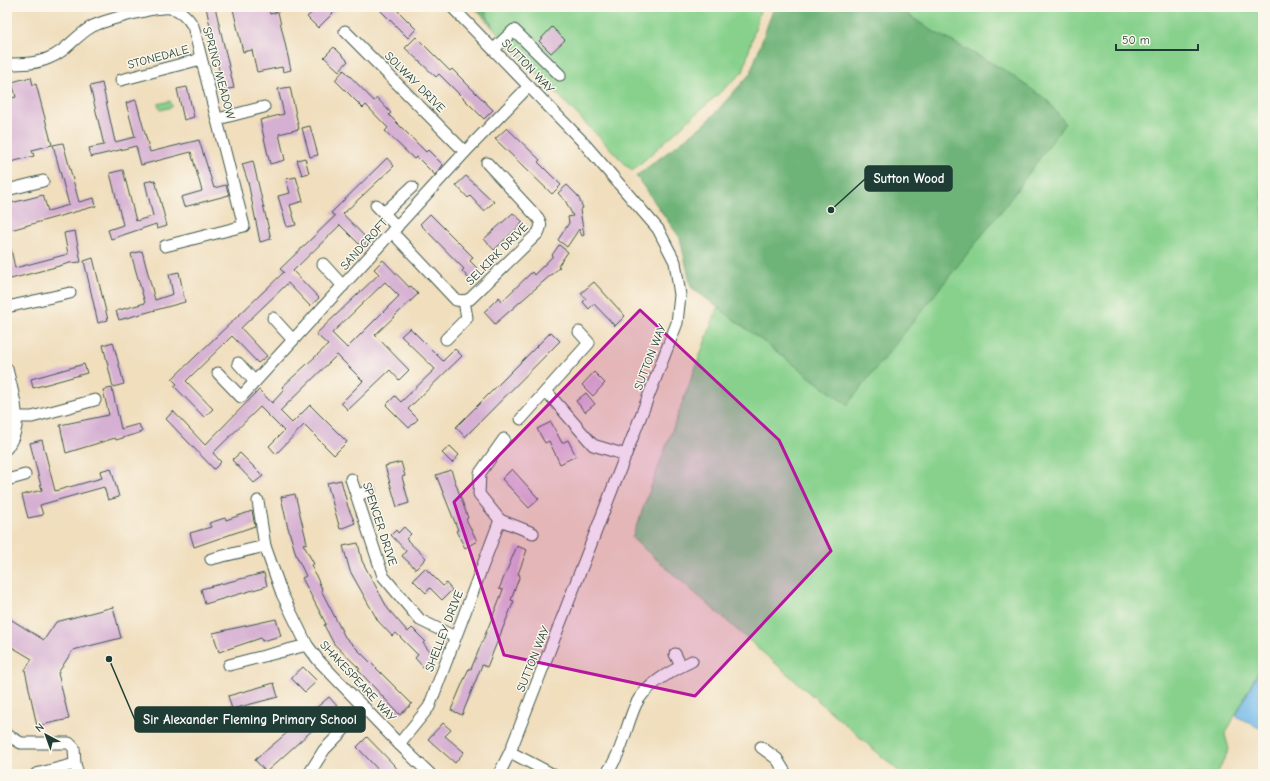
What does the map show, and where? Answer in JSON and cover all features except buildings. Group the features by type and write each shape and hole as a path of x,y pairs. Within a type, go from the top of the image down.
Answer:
{"street":[{"name":"SUTTON WAY","path":"452,7 582,141 658,229 675,262 680,295 677,323 510,752 499,774"},
{"name":"SPRING MEADOW","path":"7,64 28,63 50,58 93,26 157,9 170,8 179,10 190,21 193,26 218,119 244,226 165,246"},
{"path":"494,49 514,30 560,75"},
{"name":"SOLWAY DRIVE","path":"345,31 465,152"},
{"name":"STONEDALE","path":"120,80 201,59"},
{"name":"SANDCROFT","path":"218,373 241,397 465,152 529,86"},
{"path":"218,119 264,108"},
{"name":"SELKIRK DRIVE","path":"376,205 384,213 395,230 456,300 464,301 470,299 538,233 541,228 541,223 538,218 487,163"},
{"path":"7,190 43,181"},
{"path":"384,213 412,186"},
{"path":"322,264 343,286"},
{"path":"7,307 70,293"},
{"path":"446,339 467,318 464,301"},
{"path":"273,318 293,340"},
{"path":"521,420 589,343 579,332"},
{"path":"238,363 255,382"},
{"path":"7,369 10,396 16,417 16,432 9,443"},
{"path":"546,391 593,445 626,456"},
{"path":"16,417 32,417 95,400"},
{"path":"504,439 480,473 479,494 500,520 533,533"},
{"path":"7,480 26,475"},
{"name":"SPENCER DRIVE","path":"351,479 384,576 420,620 455,637"},
{"path":"357,495 370,490"},
{"name":"SHAKESPEARE WAY","path":"258,501 265,546 282,594 306,645 319,661 430,774"},
{"name":"SHELLEY DRIVE","path":"399,744 429,707 500,520"},
{"path":"211,559 265,546"},
{"path":"229,665 306,645"},
{"path":"675,654 681,666"},
{"path":"606,774 616,761 637,703 648,689 681,666 692,661"},
{"path":"309,774 324,750 365,708"},
{"path":"7,735 21,743 69,743 74,748 77,769 36,774"},
{"path":"761,747 776,759 786,774"},
{"path":"510,752 552,774"}],"highlighted area":[{"path":"640,310 779,440 831,551 695,696 504,655 454,502"}],"green space":[{"path":"474,7 483,7 493,28"},
{"path":"483,7 761,7 743,72 632,171 493,28"},
{"path":"774,7 896,7 931,30 1004,70 1047,100 1065,123 1006,205 847,405 691,287 680,238 636,176 706,123 750,74"},
{"path":"896,7 1263,7 1263,662 1225,735 1229,749 1217,774 902,774 632,538 718,307 847,404 931,30"},
{"path":"170,101 172,107 160,110 158,104"}],"water":[{"path":"1263,662 1263,730 1236,716"}],"place":[{"name":"Sutton Wood","path":"831,210"},
{"name":"Sir Alexander Fleming Primary School","path":"109,659"}]}
